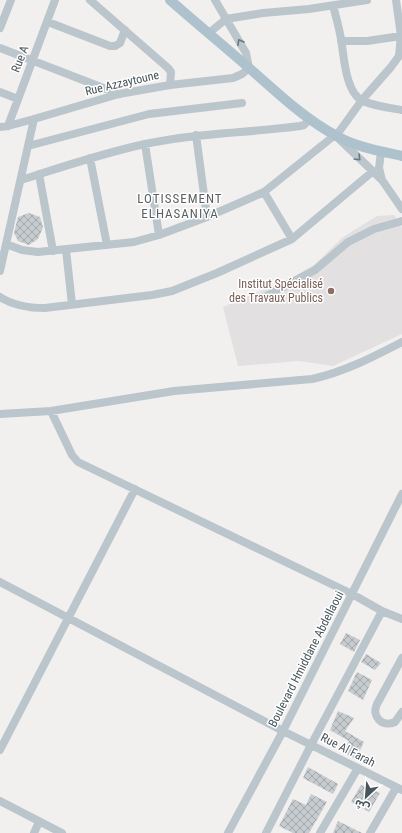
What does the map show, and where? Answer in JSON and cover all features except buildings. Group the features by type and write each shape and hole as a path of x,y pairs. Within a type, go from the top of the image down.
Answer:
{"main road":[{"path":"170,0 310,119 335,136 366,148 402,156"}],"street":[{"path":"0,28 11,0"},
{"name":"Rue A","path":"4,127 18,99 55,0"},
{"path":"90,0 168,68 171,72 170,85"},
{"path":"215,0 246,53 249,68"},
{"path":"209,33 226,19 333,6 367,0"},
{"path":"6,244 31,252 66,250 134,242 159,235 207,217 264,192 335,136 362,100 397,60 401,51 401,36 396,0"},
{"path":"333,6 350,86 362,100 402,110"},
{"path":"48,22 110,46 115,46 120,43 125,30"},
{"path":"341,41 367,41 401,36"},
{"path":"0,48 118,94"},
{"name":"Rue Azzaytoune","path":"4,127 118,94 170,85 232,78 242,74 249,68"},
{"path":"0,92 18,99"},
{"path":"28,146 149,114 242,103"},
{"path":"0,270 34,119"},
{"path":"21,180 90,158 145,144 196,136 300,126 304,125 310,119"},
{"path":"196,136 207,217"},
{"path":"335,136 382,180 402,209"},
{"path":"145,144 159,235"},
{"path":"381,152 379,168 382,180"},
{"path":"90,158 107,245"},
{"path":"0,297 10,302 33,308 46,308 152,295 172,291 217,273 292,239 372,172"},
{"path":"39,174 54,251"},
{"path":"264,192 292,239"},
{"path":"261,299 316,270 348,242 374,229 402,221"},
{"path":"66,250 72,304"},
{"path":"0,414 51,411 174,391 312,379 330,375 355,365 402,342"},
{"path":"51,411 74,459 352,594 382,611 402,619"},
{"path":"0,750 135,489"},
{"name":"Boulevard Hmiddane Abdellaoui","path":"228,833 283,730 402,494"},
{"name":"Rue Al Farah","path":"0,582 311,745 399,789"},
{"path":"266,833 382,611"},
{"path":"402,658 377,704 375,712 380,721 387,724 395,722 402,712"},
{"path":"320,833 358,768"},
{"path":"370,833 399,789"},
{"path":"0,801 62,833"},
{"path":"34,833 39,822"}],"shaded area":[{"name":"Institut Spécialisé des Travaux Publics","path":"394,215 402,228 402,334 333,366 299,361 238,366 223,307 291,278 314,265 343,237 377,216"}],"place":[{"name":"Institut Spécialisé des Travaux Publics","path":"331,291"}],"district":[{"name":"LOTISSEMENT ELHASANIYA","path":"180,206"}]}
